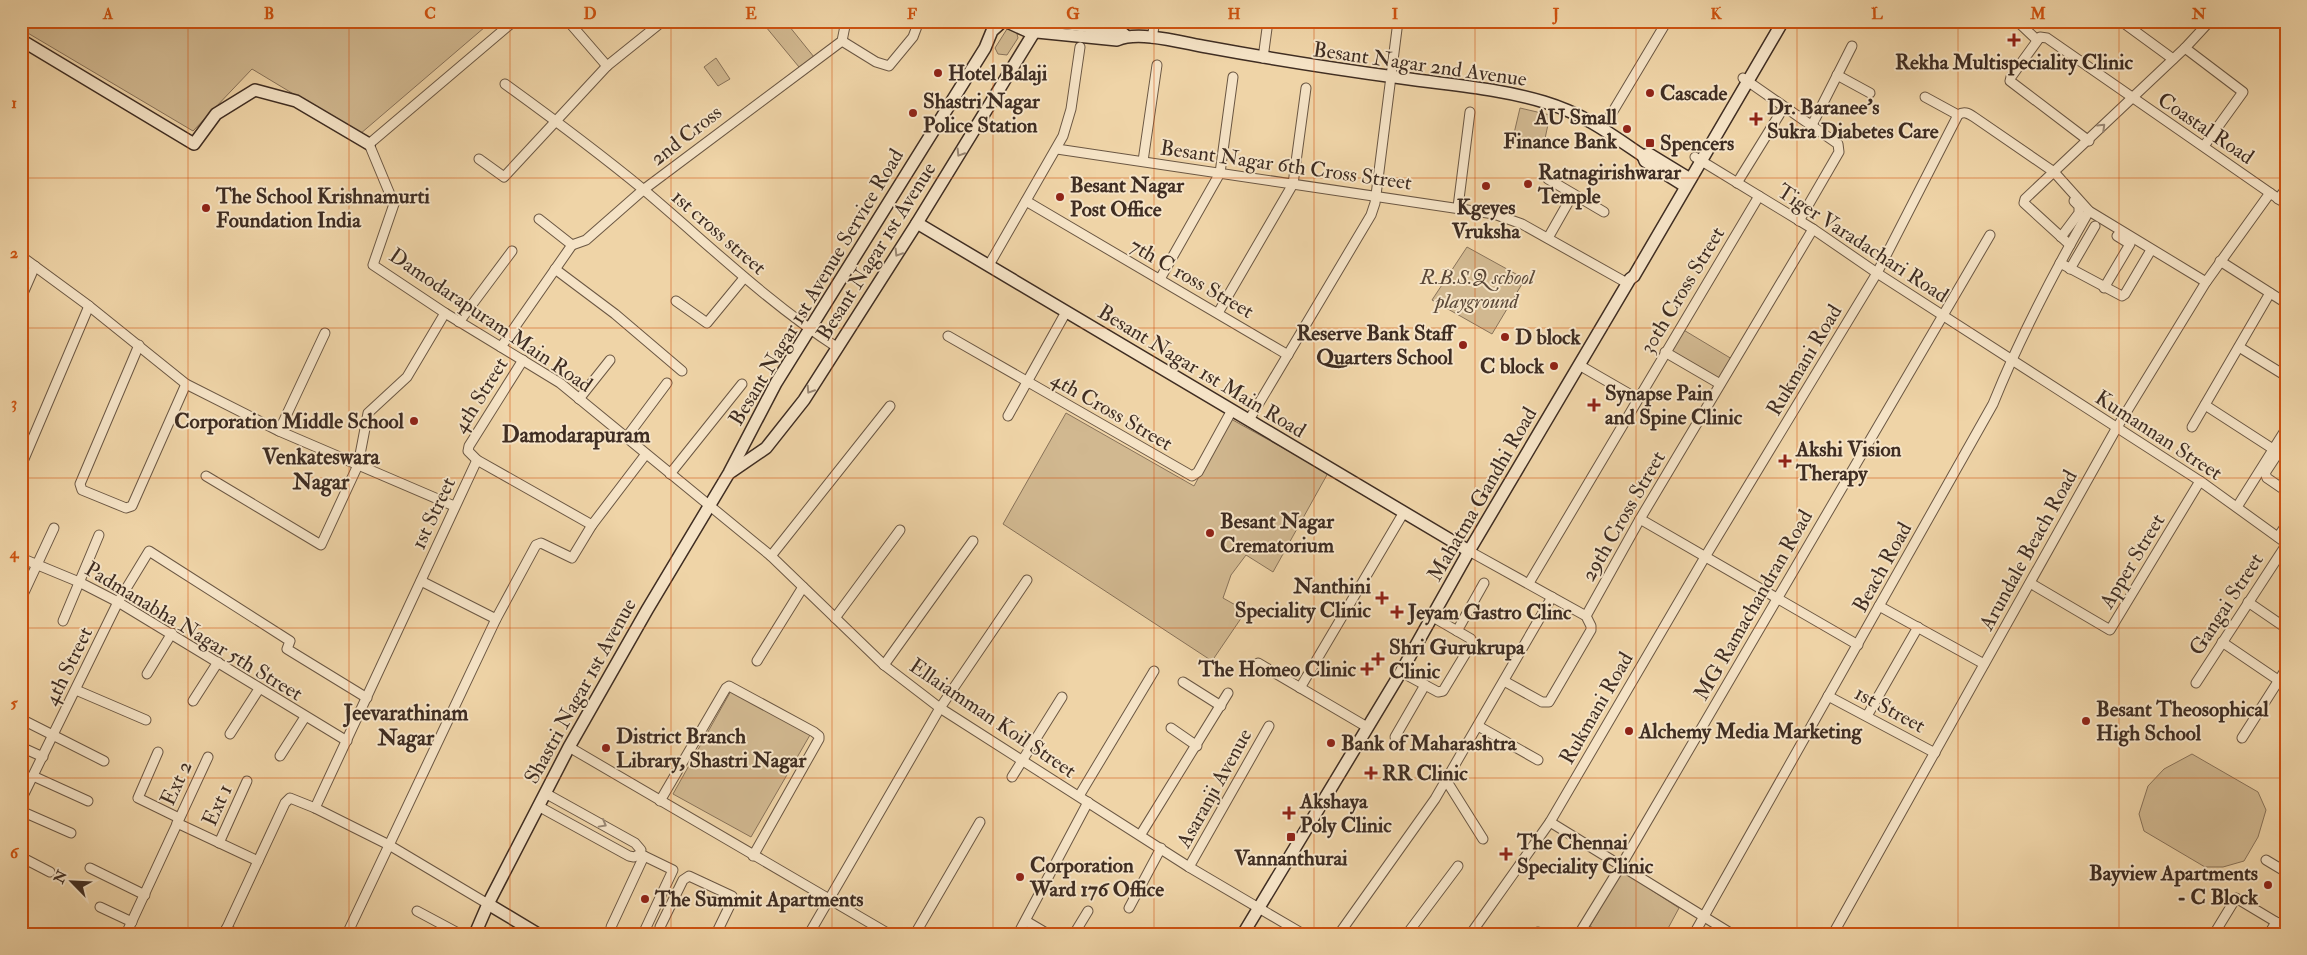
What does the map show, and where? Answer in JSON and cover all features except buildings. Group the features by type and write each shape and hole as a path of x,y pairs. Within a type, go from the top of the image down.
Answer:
{"street":[{"path":"21,40 194,144 216,114 255,90 296,101 369,144 514,21"},
{"path":"568,21 607,66"},
{"path":"479,158 504,177 607,66 663,21"},
{"path":"846,21 842,41 876,62 889,66 913,37 919,21"},
{"path":"1004,21 1035,32 1117,40 1126,36 1120,31 1049,22"},
{"name":"Besant Nagar 1st Avenue Service Road","path":"729,473 776,383 808,329 980,56 992,31 1004,21"},
{"name":"Besant Nagar 1st Avenue","path":"729,473 766,448 804,400 917,223 1041,21"},
{"path":"1263,58 1268,21"},
{"path":"1249,420 1371,215 1376,195 1398,21"},
{"path":"1603,128 1665,24 1655,21"},
{"path":"1745,80 1778,21"},
{"path":"1745,80 1783,21"},
{"path":"2018,21 2037,40 2011,77 2011,83 2089,141"},
{"path":"2121,21 2173,59"},
{"path":"2070,245 2024,202 2026,197 2089,141 2131,98 2185,48 2210,21"},
{"path":"1152,38 1154,23"},
{"name":"Besant Nagar 2nd Avenue","path":"1126,36 1152,38 1263,58 1526,97 1575,114 1603,128 1643,156 1645,161 1685,181"},
{"name":"Coastal Road","path":"2037,40 2040,37 2047,38 2282,201"},
{"name":"2nd Cross","path":"572,245 586,240 643,190 842,41"},
{"path":"1812,125 1852,46"},
{"path":"989,265 1057,149 1071,109 1080,48"},
{"path":"2185,48 2243,92 2204,146"},
{"path":"1143,162 1157,65"},
{"path":"1837,75 1870,93"},
{"path":"1160,279 1220,173 1233,77"},
{"path":"1745,80 1812,125 1838,144 1840,148 1799,221"},
{"name":"Mahatma Gandhi Road","path":"1243,934 1401,672 1469,551 1628,281 1634,276 1685,181 1745,80"},
{"name":"1st cross street","path":"505,84 556,121 643,190 744,278 808,329 838,348"},
{"path":"1218,313 1293,184 1306,88"},
{"path":"1925,97 1958,115 1962,112 1967,112 2051,174 2089,211 2206,282"},
{"path":"1737,183 1784,107"},
{"path":"1458,208 1470,112"},
{"name":"Rukmani Road","path":"1472,932 1550,822 1705,557 1877,273 1958,115"},
{"name":"Damodarapuram Main Road","path":"369,144 394,204 373,265 444,313 560,383 711,506"},
{"name":"Besant Nagar 6th Cross Street","path":"1057,149 1494,214 1510,219 1628,281"},
{"name":"Tiger Varadachari Road","path":"1698,159 1813,229 2011,360"},
{"path":"2051,174 2080,210 2061,237"},
{"path":"1548,179 1604,212"},
{"path":"2282,201 2286,189"},
{"name":"Arundale Beach Road","path":"1833,934 2116,429 2206,282 2270,193"},
{"path":"1548,238 1573,194"},
{"name":"30th Cross Street","path":"1529,583 1759,196"},
{"name":"7th C ross Street","path":"1026,201 1288,355"},
{"name":"Beach Road","path":"1694,934 1993,404 2011,360 2060,262 2089,211"},
{"path":"501,347 572,245 538,219"},
{"name":"Besant Nagar 1st Main Road","path":"917,223 1469,551"},
{"path":"2070,268 2095,226"},
{"path":"2079,228 2090,234"},
{"name":"29th Cross Street","path":"1586,616 1640,519 1813,229"},
{"name":"MG Ramachandran Road","path":"1579,934 1622,864 1990,235"},
{"path":"2104,288 2130,244 2117,236"},
{"path":"2060,262 2119,296 2125,294 2152,250"},
{"path":"459,322 512,251"},
{"path":"21,256 89,306 186,384 279,431 454,506"},
{"path":"2220,261 2286,303"},
{"path":"21,298 35,266"},
{"path":"555,269 615,314 682,371"},
{"path":"676,301 707,323 744,278"},
{"path":"2192,426 2270,293"},
{"path":"22,460 89,306"},
{"path":"1008,416 1066,312"},
{"path":"206,476 321,545 358,465 368,413 404,380 444,313"},
{"path":"279,431 325,333"},
{"name":"4th Cross Street","path":"948,336 1192,476 1198,472 1232,410"},
{"path":"138,345 80,484 80,489 126,508 134,503 186,384"},
{"path":"2239,347 2286,376"},
{"path":"1665,352 1720,384"},
{"name":"4th Street","path":"477,460 468,449 523,360"},
{"path":"579,399 610,360"},
{"name":"Kumannan Street","path":"2011,360 2200,481 2278,536 2286,544"},
{"path":"1579,364 1638,399"},
{"path":"626,438 667,383"},
{"path":"670,474 742,384"},
{"path":"2206,405 2273,449"},
{"path":"770,556 890,406"},
{"path":"2238,508 2286,429"},
{"path":"2286,442 2265,473 2267,478 2286,490"},
{"path":"347,934 496,619 538,543 572,558 592,525 646,454"},
{"path":"477,460 592,525"},
{"name":"1st Street","path":"315,808 477,460"},
{"name":"Shastri Nagar 1st Avenue","path":"476,934 488,904 569,747 647,610 711,506 729,473"},
{"name":"Apper Street","path":"2030,583 2110,630 2200,481"},
{"path":"2238,508 2260,481 2286,496"},
{"name":"Ellaiamman Koil Street","path":"711,506 770,556 884,665 940,708 1141,834 1189,867 1303,934"},
{"path":"1300,688 1404,512"},
{"path":"1640,519 1858,646"},
{"path":"2278,536 2286,525"},
{"path":"21,599 54,528"},
{"path":"835,618 900,530"},
{"path":"63,621 99,536"},
{"path":"884,665 973,542"},
{"name":"Gangai Street","path":"2196,683 2286,544"},
{"name":"4th Street","path":"22,798 118,602 146,553 152,551 290,641 287,649 367,698"},
{"path":"1469,551 1586,616 1590,623 1591,630 1549,702 1542,702 1504,681"},
{"name":"Padmanabha Nagar 5th Street","path":"21,558 79,582 118,602 172,633 305,717 347,741"},
{"path":"809,934 940,708 1027,580"},
{"path":"421,581 496,619"},
{"path":"1457,631 1484,583"},
{"path":"756,661 803,587"},
{"path":"1339,934 1435,799 1552,597"},
{"path":"2248,602 2286,628"},
{"path":"1879,606 1984,664"},
{"path":"1401,672 1438,692 1443,692 1468,651 1472,640 1433,617"},
{"path":"1868,716 1918,627"},
{"path":"147,674 172,633"},
{"path":"2222,642 2278,680"},
{"path":"193,701 218,662"},
{"path":"1258,662 1367,727"},
{"path":"2242,738 2286,669"},
{"path":"1079,796 1154,671"},
{"path":"1183,682 1221,706"},
{"path":"1395,737 1425,685"},
{"path":"660,801 726,688 729,686 819,736 753,856"},
{"path":"230,734 259,688"},
{"path":"76,690 146,720"},
{"path":"1141,834 1228,693"},
{"name":"1st Street","path":"1828,696 1935,753"},
{"path":"1012,777 1062,697"},
{"path":"280,756 305,717"},
{"path":"21,719 104,761"},
{"name":"Asaranji Avenue","path":"1189,867 1269,726"},
{"path":"1478,726 1538,760"},
{"path":"1171,728 1197,746"},
{"path":"21,747 42,757"},
{"path":"569,747 889,934"},
{"path":"158,752 138,798 219,843 258,861"},
{"name":"Ext 2","path":"126,934 208,757"},
{"path":"33,776 88,801"},
{"path":"1446,780 1483,839"},
{"name":"Ext 1","path":"219,843 247,781"},
{"path":"545,793 635,843 641,850 642,855 611,927 615,934"},
{"path":"237,934 225,931 287,800 293,798 389,845 538,934"},
{"path":"1018,934 1088,802"},
{"path":"538,806 629,856 642,855 673,870 643,934"},
{"path":"21,811 71,833"},
{"path":"916,934 980,822"},
{"path":"1550,822 1622,864 1732,934"},
{"path":"1129,908 1161,848"},
{"path":"21,857 50,872"},
{"path":"2266,860 2286,872"},
{"path":"1408,934 1458,866"},
{"path":"90,868 145,895"},
{"path":"663,934 660,927 688,876 727,892 732,896 731,903 716,934"},
{"path":"2214,934 2236,898 2286,928"},
{"path":"100,907 132,922"},
{"path":"416,911 460,934"},
{"path":"1074,934 1088,911"},
{"path":"1026,921 1048,934"},
{"path":"2269,934 2276,922"}],"green space":[{"path":"21,21 492,21 360,134 252,69 193,131 21,29"},
{"path":"761,21 785,21 814,57 799,67"},
{"path":"1007,29 1016,30 1018,38 1007,55 998,54 995,48"},
{"path":"716,58 730,79 718,86 704,67"},
{"path":"1520,108 1550,115 1543,148 1512,142"},
{"name":"R.B.S.Q school playground","path":"1467,247 1525,279 1492,334 1432,300"},
{"path":"1682,329 1732,359 1718,382 1668,353"},
{"path":"1066,413 1194,486 1231,419 1328,473 1273,572 1246,555 1231,575 1223,598 1246,611 1212,661 1003,524"},
{"path":"732,689 810,735 751,837 673,794"},
{"path":"2192,754 2258,792 2266,810 2258,837 2244,861 2223,867 2205,867 2144,831 2139,814 2148,786 2164,769"},
{"path":"1622,871 1679,908 1665,934 1602,934 1590,926"}],"place":[{"name":"Rekha Multispeciality Clinic","path":"2014,40"},
{"name":"Hotel Balaji","path":"938,73"},
{"name":"Cascade","path":"1650,93"},
{"name":"Shastri Nagar Police Station","path":"913,113"},
{"name":"Dr. Baranee's Sukra Diabetes Care","path":"1756,119"},
{"name":"AU Small Finance Bank","path":"1627,129"},
{"name":"Spencers","path":"1650,143"},
{"name":"Ratnagirishwarar Temple","path":"1528,184"},
{"name":"Kgeyes Vruksha","path":"1486,186"},
{"name":"Besant Nagar Post Office","path":"1060,197"},
{"name":"The School Krishnamurti Foundation India","path":"206,208"},
{"name":"D block","path":"1505,337"},
{"name":"Reserve Bank Staff Quarters School","path":"1463,345"},
{"name":"C block","path":"1554,366"},
{"name":"Synapse Pain and Spine Clinic","path":"1594,405"},
{"name":"Corporation Middle School","path":"414,421"},
{"name":"Akshi Vision Therapy","path":"1785,461"},
{"name":"Besant Nagar Crematorium","path":"1210,533"},
{"name":"Nanthini Speciality Clinic","path":"1382,598"},
{"name":"Jeyam Gastro Clinc","path":"1397,612"},
{"name":"Shri Gurukrupa Clinic","path":"1378,659"},
{"name":"The Homeo Clinic","path":"1367,669"},
{"name":"Besant Theosophical High School","path":"2086,721"},
{"name":"Alchemy Media Marketing","path":"1629,731"},
{"name":"Bank of Maharashtra","path":"1331,743"},
{"name":"District Branch Library, Shastri Nagar","path":"606,748"},
{"name":"RR Clinic","path":"1371,773"},
{"name":"Akshaya Poly Clinic","path":"1289,813"},
{"name":"Vannanthurai","path":"1291,837"},
{"name":"The Chennai Speciality Clinic","path":"1506,854"},
{"name":"Corporation Ward 176 Office","path":"1020,877"},
{"name":"Bayview Apartments - C Block","path":"2268,885"},
{"name":"The Summit Apartments","path":"645,899"}],"district":[{"name":"Damodarapuram","path":"576,434"},
{"name":"Venkateswara Nagar","path":"321,468"},
{"name":"Jeevarathinam Nagar","path":"406,724"}]}
